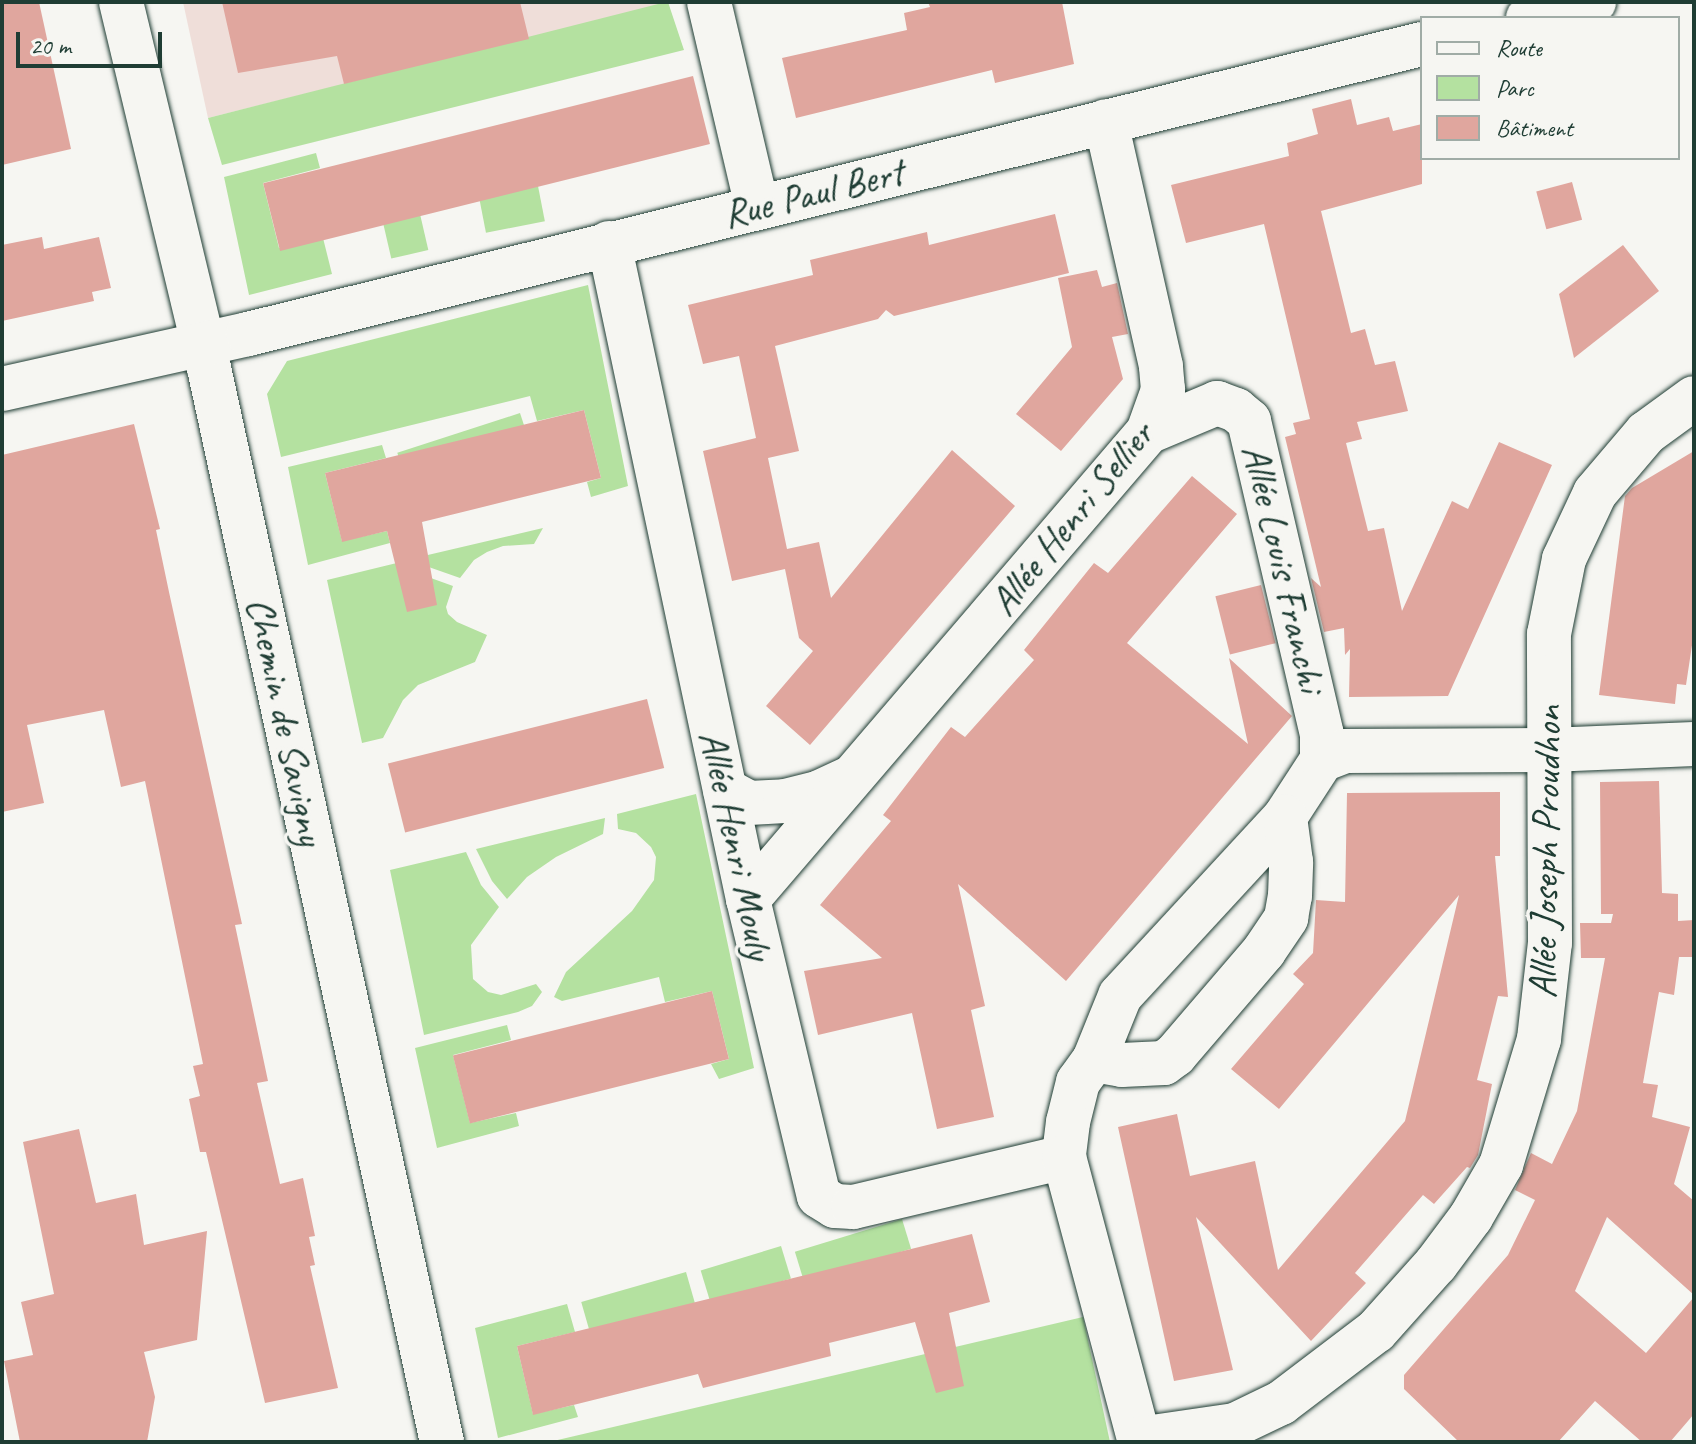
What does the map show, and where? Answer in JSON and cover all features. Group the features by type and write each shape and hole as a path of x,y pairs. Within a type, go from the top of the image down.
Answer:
{"street":[{"name":"Chemin de Savigny","path":"121,2 204,344 442,1442"},
{"path":"709,2 757,207"},
{"path":"1536,16 1594,2"},
{"name":"Rue Paul Bert","path":"2,389 204,344 1420,44"},
{"name":"Allée Henri Sellier","path":"748,899 1148,432 1163,390 1161,366 1106,121"},
{"name":"Allée Henri Mouly","path":"609,243 748,899 819,1196 835,1206 853,1207 1064,1157"},
{"name":"Allée Joseph Proudhon","path":"1064,1157 1139,1439 1237,1434 1376,1331 1445,1252 1471,1217 1501,1165 1539,1039 1550,943 1549,634 1564,559 1595,493 1646,433 1694,398"},
{"name":"Allée Louis Franchi","path":"1148,432 1217,403 1236,410 1249,421 1322,735 1322,760"},
{"path":"1064,1157 1068,1122 1078,1082 1094,1060 1103,1031 1120,996 1285,817 1322,760 1345,751 1549,750 1694,744"},
{"name":"Allée Henri Sellier","path":"725,790 749,803 785,801 820,792 853,777"},
{"path":"1094,1060 1122,1065 1164,1063 1175,1055 1264,951 1286,918 1290,896 1291,862 1285,817"}],"shaded area":[{"path":"183,2 668,2 668,4 208,118"}],"green space":[{"path":"668,2 684,50 222,165 208,118"},
{"path":"316,153 320,168 263,183 279,248 323,238 332,274 249,295 224,177"},
{"path":"538,186 545,221 486,233 479,197"},
{"path":"420,214 428,250 391,259 383,223"},
{"path":"588,285 628,486 591,497 587,482 601,478 584,410 537,421 530,396 281,457 267,394 287,361"},
{"path":"520,413 524,425 401,465 397,453"},
{"path":"382,445 386,458 325,473 342,541 387,531 390,543 308,565 288,467"},
{"path":"543,528 534,544 503,546 487,552 474,560 460,578 423,565 415,558"},
{"path":"405,561 428,577 453,586 446,607 448,614 457,622 487,635 475,662 418,685 403,700 383,738 362,743 327,580"},
{"path":"696,794 754,1068 719,1079 711,1064 729,1059 712,991 665,1002 659,977 562,1001 554,997 566,972 632,911 654,880 656,857 651,847 636,833 618,829 617,814"},
{"path":"605,818 603,834 556,857 527,877 507,899 492,881 476,849"},
{"path":"466,852 481,885 499,907 471,945 473,979 488,992 501,995 536,984 542,992 532,1006 518,1012 424,1035 390,870"},
{"path":"507,1025 511,1040 453,1055 470,1123 516,1113 519,1126 437,1148 415,1048"},
{"path":"902,1219 911,1249 804,1281 795,1252"},
{"path":"781,1246 791,1279 711,1303 701,1271"},
{"path":"686,1272 695,1303 590,1333 581,1302"},
{"path":"567,1304 575,1332 517,1346 533,1414 574,1405 578,1417 498,1438 475,1328"},
{"path":"1083,1317 1110,1442 549,1442"}],"building":[{"path":"2,2 39,2 71,149 2,165"},
{"path":"222,2 520,2 529,39 344,84 337,56 238,73"},
{"path":"928,2 1062,2 1074,64 995,83 992,70 796,118 782,58 907,30 904,13 930,7"},
{"path":"693,76 710,144 280,251 263,183"},
{"path":"1351,99 1357,125 1389,117 1393,131 1420,124 1422,184 1321,211 1351,333 1365,329 1375,365 1395,361 1408,411 1357,422 1362,439 1346,443 1368,531 1384,528 1402,611 1452,501 1468,509 1499,442 1552,465 1448,696 1349,697 1350,649 1345,655 1344,628 1324,632 1311,578 1321,587 1285,437 1296,434 1293,423 1310,419 1264,224 1186,243 1171,185 1289,156 1287,143 1318,134 1312,109"},
{"path":"1572,182 1582,220 1546,229 1536,192"},
{"path":"1055,214 1069,273 894,316 886,310 878,319 775,346 799,451 768,458 787,549 819,542 831,598 952,450 1015,506 810,745 766,706 813,651 799,638 785,569 732,581 703,451 756,438 739,356 703,364 688,305 813,275 810,260 927,232 929,245"},
{"path":"42,237 44,249 99,237 111,288 92,292 94,301 2,321 2,245"},
{"path":"1623,245 1659,291 1574,358 1559,294"},
{"path":"1097,270 1102,287 1117,283 1128,334 1112,337 1123,379 1061,451 1016,414 1072,347 1058,278"},
{"path":"584,410 601,478 422,522 437,605 407,612 387,531 342,542 325,473"},
{"path":"134,424 160,529 156,530 242,924 235,925 268,1081 257,1083 280,1184 303,1178 315,1236 309,1237 315,1265 310,1266 338,1388 265,1403 206,1152 200,1152 189,1099 200,1096 193,1066 203,1064 145,781 121,787 104,710 27,725 44,803 2,812 2,455"},
{"path":"1694,451 1694,632 1686,685 1677,684 1675,704 1599,695 1625,496 1632,488"},
{"path":"1192,476 1237,514 1127,643 1248,744 1229,658 1292,716 1066,981 958,884 985,1006 971,1010 994,1117 937,1129 912,1013 818,1035 804,971 882,958 820,905 891,821 883,815 951,727 965,737 1034,660 1024,650 1094,563 1108,573"},
{"path":"1261,585 1276,643 1230,655 1215,596"},
{"path":"647,699 664,768 405,832 388,764"},
{"path":"1659,781 1662,893 1678,894 1678,921 1694,920 1694,957 1679,957 1674,995 1659,992 1643,1083 1658,1085 1652,1117 1690,1127 1674,1184 1694,1201 1694,1295 1607,1217 1575,1291 1646,1353 1694,1297 1694,1414 1670,1442 1642,1442 1595,1401 1558,1442 1459,1442 1404,1389 1404,1375 1508,1255 1535,1200 1515,1190 1531,1153 1552,1164 1577,1111 1605,958 1581,958 1580,923 1611,923 1613,914 1601,914 1600,782"},
{"path":"1500,792 1500,856 1495,856 1508,997 1498,996 1477,1080 1492,1084 1478,1155 1470,1168 1467,1167 1434,1204 1423,1195 1355,1273 1366,1283 1311,1341 1196,1217 1233,1370 1174,1381 1118,1127 1177,1114 1190,1176 1255,1161 1278,1270 1405,1121 1459,895 1279,1109 1231,1069 1304,984 1293,974 1313,953 1316,900 1345,902 1347,793"},
{"path":"712,991 729,1059 470,1124 453,1056"},
{"path":"79,1129 96,1203 136,1194 144,1245 207,1231 197,1340 144,1352 155,1397 147,1442 20,1442 4,1361 33,1355 21,1302 54,1294 23,1142"},
{"path":"972,1234 990,1302 949,1313 964,1386 936,1393 915,1322 829,1343 831,1356 703,1388 698,1374 533,1415 517,1346"}]}
